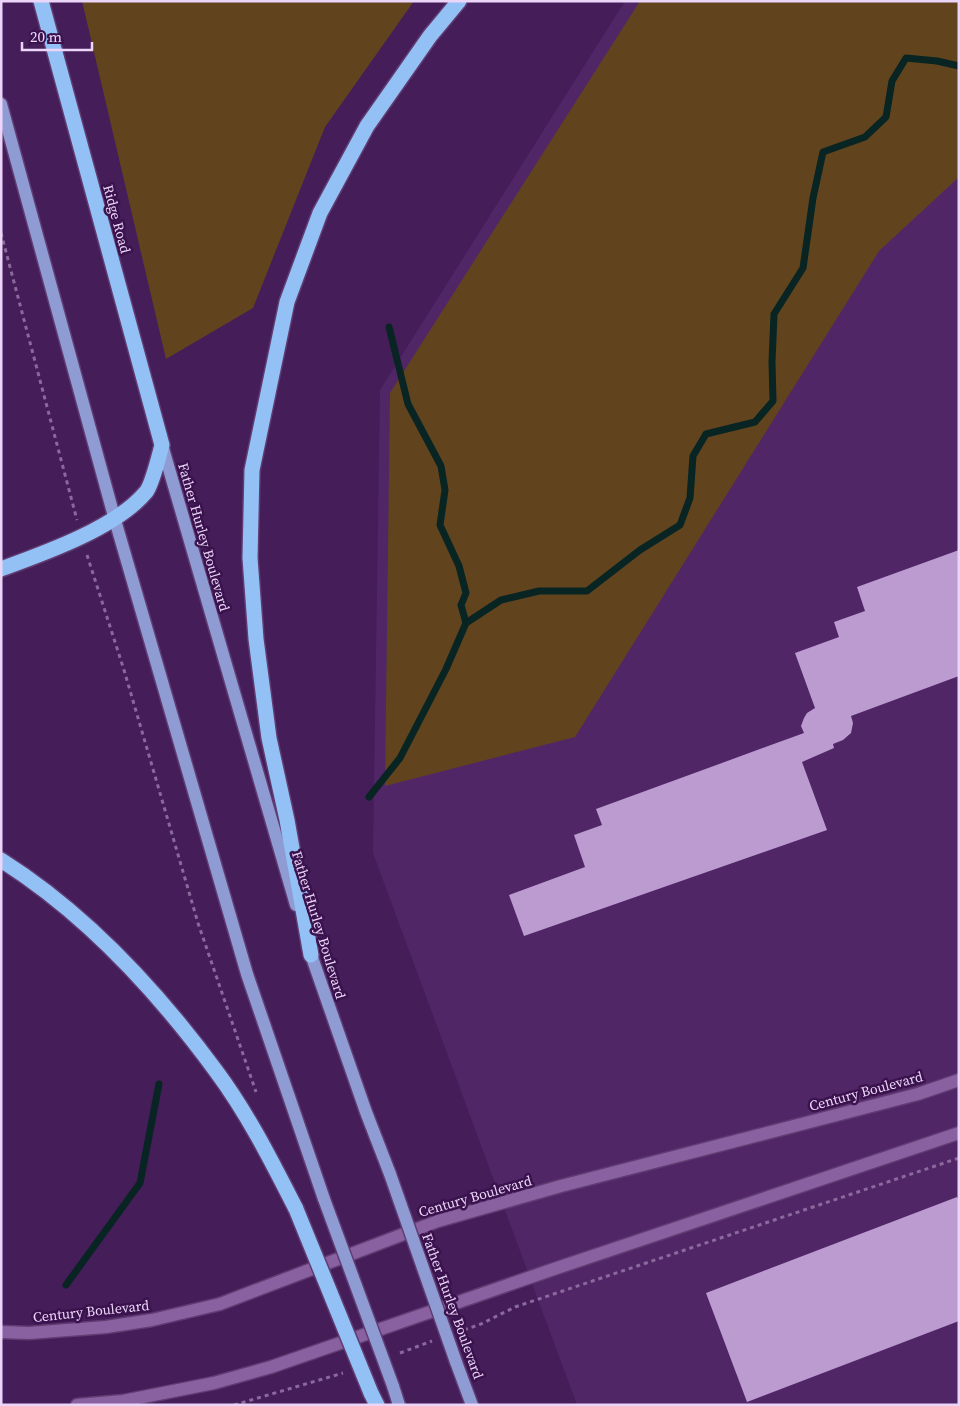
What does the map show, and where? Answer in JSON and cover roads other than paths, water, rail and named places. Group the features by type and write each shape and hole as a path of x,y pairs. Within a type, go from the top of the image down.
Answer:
{"highway":[{"name":"Ridge Road","path":"40,1 162,445"},
{"path":"311,955 287,820 269,738 256,639 250,558 252,470 286,302 320,212 367,126 430,36 459,1"},
{"path":"1,570 115,520 147,491 162,445"},
{"path":"1,860 19,871 85,924 153,992 217,1072 263,1145 296,1209 374,1399"}],"main road":[{"path":"1,104 115,520 247,974 324,1199 400,1405"},
{"name":"Father Hurley Boulevard","path":"162,445 311,955 472,1405"}],"street":[{"name":"Century Boulevard","path":"1,1332 29,1333 106,1327 152,1320 220,1304 438,1221 561,1186 908,1096 959,1080"},
{"path":"77,1405 132,1399 214,1383 271,1367 554,1269 959,1133"}],"waterway":[{"path":"369,797 400,758 446,669 466,623 501,600 539,591 587,591 640,550 680,525 690,498 693,456 706,434 755,422 773,401 774,314 803,268 813,198 823,152 865,137 886,117 892,81 906,58 937,61 959,66"},
{"path":"389,327 408,404 441,466 445,490 440,525 459,566 466,593 461,605 466,623"},
{"path":"66,1285 140,1183 159,1084"}]}
